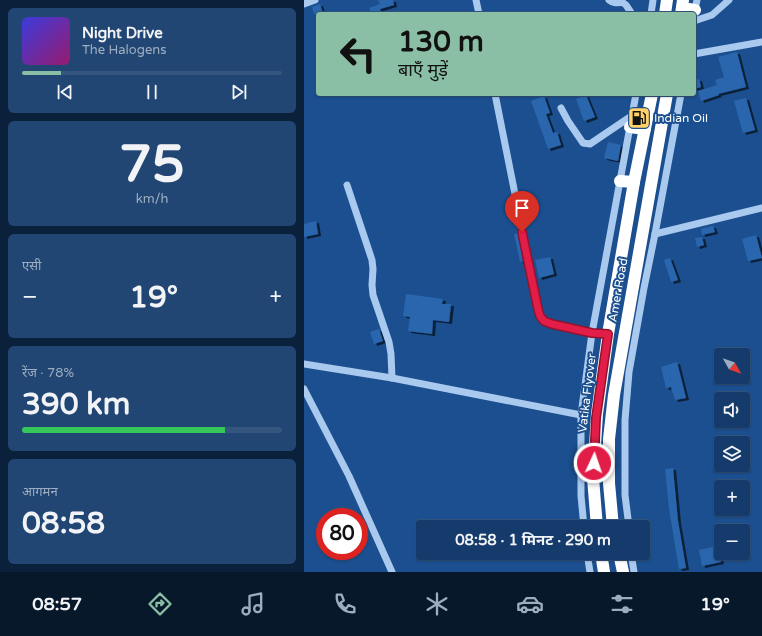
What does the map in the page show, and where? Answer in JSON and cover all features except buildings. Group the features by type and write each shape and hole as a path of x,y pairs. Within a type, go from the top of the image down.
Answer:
{"highway":[{"path":"665,12 667,0"},
{"path":"682,7 695,12"},
{"name":"Vatika Flyover","path":"596,520 593,478 596,418 608,334 634,182 652,96"},
{"name":"Amer Road","path":"612,520 609,484 609,439 614,395 642,267 667,96"},
{"path":"630,127 645,129"},
{"path":"620,181 634,182"},
{"path":"602,560 604,572"},
{"path":"620,560 623,572"}],"street":[{"path":"304,4 315,0"},
{"path":"476,0 479,12"},
{"path":"610,0 616,3 622,2 626,4 631,12"},
{"path":"651,12 653,0"},
{"path":"696,12 712,15 729,0"},
{"path":"696,54 762,42"},
{"path":"495,96 540,316 544,321 552,324 592,333 608,334"},
{"path":"583,520 581,496 581,415 592,333 636,96"},
{"path":"628,520 625,495 626,399 642,267 656,234 681,96"},
{"path":"561,108 583,143 587,144 594,142 632,115"},
{"path":"347,185 372,260 373,295 389,342 392,378"},
{"path":"656,234 762,208"},
{"path":"304,364 392,378 581,415"},
{"path":"304,389 349,476 392,572"},
{"path":"588,560 590,572"},
{"path":"632,560 634,572"}],"place":[{"name":"Indian Oil","path":"639,118"}],"route":[{"path":"522,232 538,309 540,316 544,321 592,333 608,334 596,418 594,463"}]}
